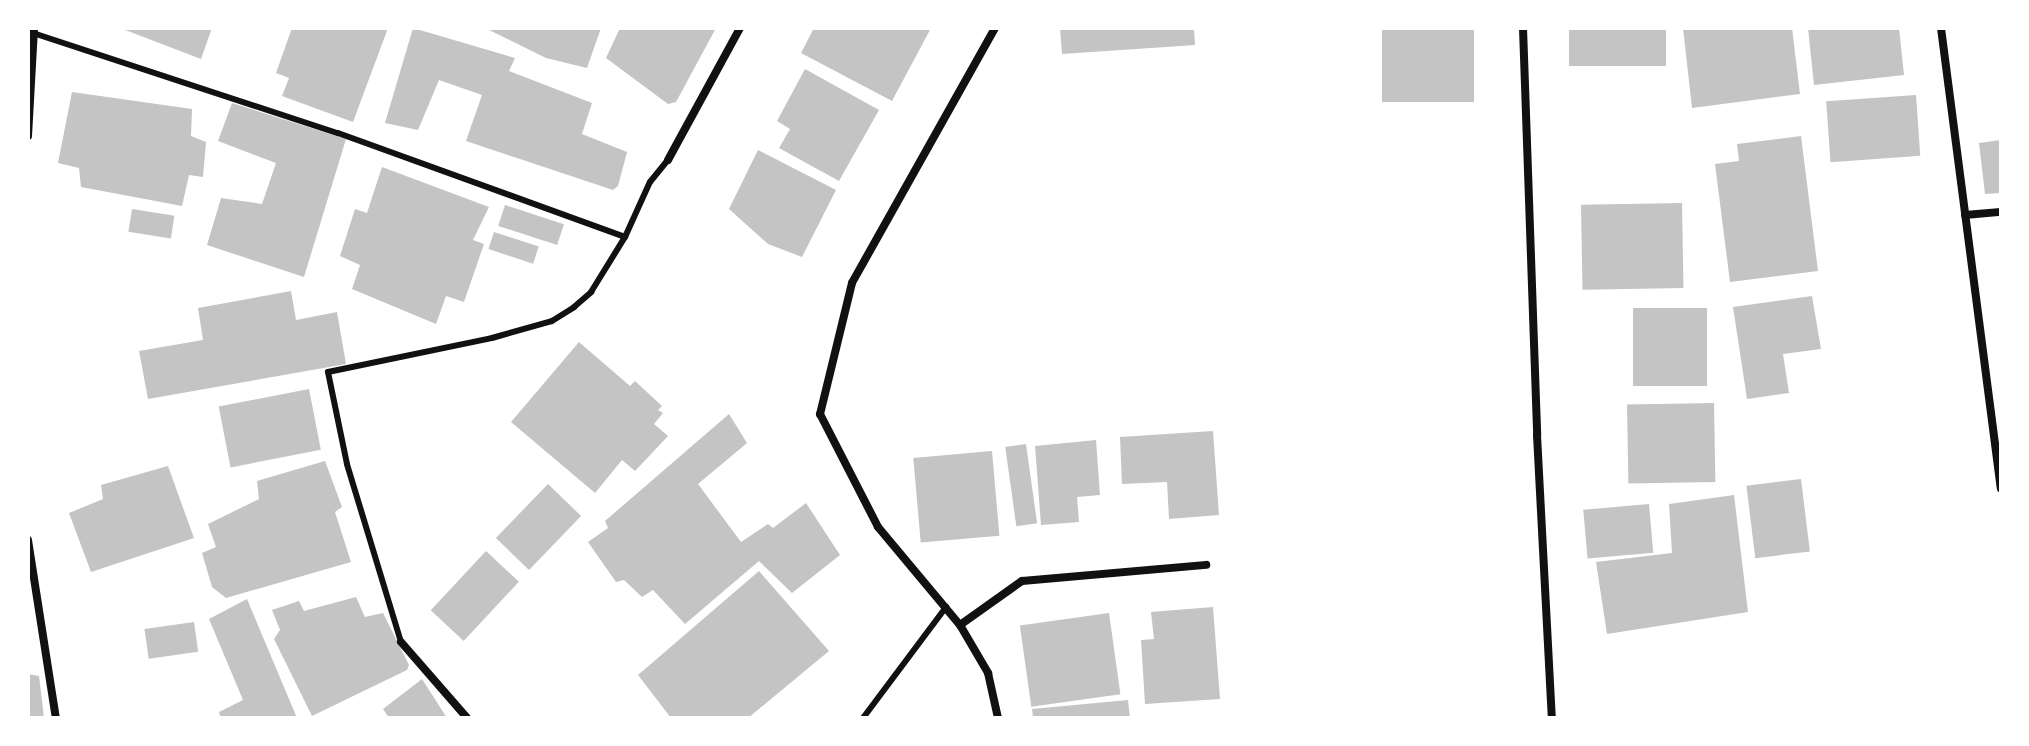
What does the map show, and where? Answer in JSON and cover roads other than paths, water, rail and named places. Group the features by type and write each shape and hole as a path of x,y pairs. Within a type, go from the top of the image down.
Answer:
{"street":[{"path":"668,160 740,28"},
{"path":"995,28 852,283 820,414 878,527 960,625 988,673 998,718"},
{"path":"1523,28 1537,435 1552,718"},
{"path":"1941,28 2001,488"},
{"path":"28,136 33,31"},
{"path":"1965,215 2001,212"},
{"path":"28,540 56,718"},
{"path":"960,625 1022,581 1206,565"},
{"path":"401,642 467,718"}],"lane":[{"path":"33,31 338,133 625,237"},
{"path":"401,642 351,478 328,372 492,338 552,321 591,292 625,237 650,182 668,160"},
{"path":"863,718 946,607"}]}
